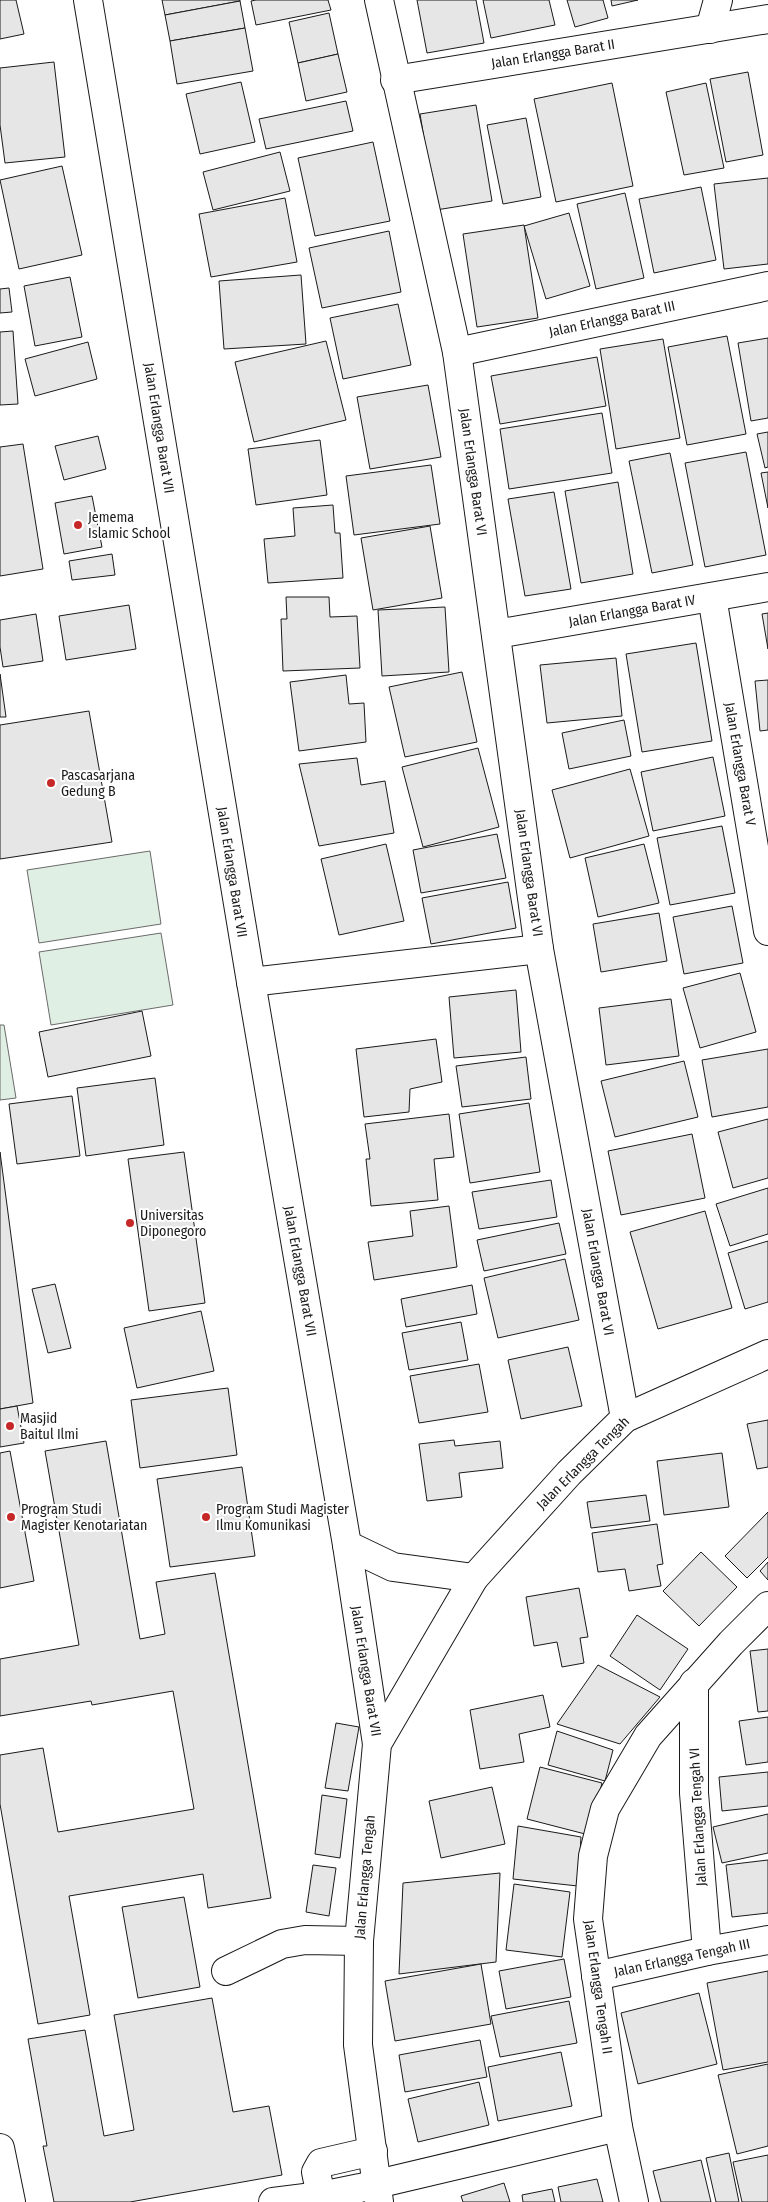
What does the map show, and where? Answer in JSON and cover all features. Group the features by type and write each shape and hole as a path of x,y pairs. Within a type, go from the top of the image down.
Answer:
{"street":[{"name":"Jalan Erlangga Barat VII","path":"88,0 251,982 347,1545 377,1744"},
{"name":"Jalan Erlangga Barat VI","path":"379,0 395,80 457,352 539,949 625,1418"},
{"path":"710,29 718,0"},
{"name":"Jalan Erlangga Barat II","path":"395,80 768,19"},
{"name":"Jalan Erlangga Barat III","path":"457,352 768,286"},
{"name":"Jalan Erlangga Barat IV","path":"496,634 768,587"},
{"name":"Jalan Erlangga Barat V","path":"712,597 768,931"},
{"name":"Jalan Erlangga Barat VI","path":"251,982 539,949"},
{"name":"Jalan Erlangga Tengah","path":"378,2193 358,2045 359,1941 377,1744 474,1578 569,1474 625,1418 768,1354"},
{"path":"347,1545 393,1567 474,1578"},
{"name":"Jalan Erlangga Tengah II","path":"634,2202 618,2127 588,1919 593,1856 605,1809 648,1736 694,1683 768,1606"},
{"name":"Jalan Erlangga Tengah VI","path":"694,1683 694,1793 707,1951"},
{"path":"226,1971 282,1944 305,1940 359,1941"},
{"name":"Jalan Erlangga Tengah III","path":"596,1976 707,1951 768,1940"},
{"path":"273,2202 321,2196 378,2193 618,2127"},
{"path":"0,2148 11,2202"},
{"path":"321,2196 316,2172 321,2164 373,2151"}],"green space":[{"path":"150,851 161,924 39,943 27,870"},
{"path":"161,933 173,1005 51,1025 39,952"},
{"path":"0,1025 4,1025 16,1098 0,1100"}],"building":[{"path":"0,0 16,0 24,34 0,39"},
{"path":"162,0 240,0 240,1 165,15"},
{"path":"328,0 331,10 256,25 251,1"},
{"path":"417,0 476,0 484,43 427,53"},
{"path":"483,0 549,0 555,25 491,38"},
{"path":"567,0 603,0 608,18 575,27"},
{"path":"611,0 638,0 612,6"},
{"path":"240,1 245,28 170,41 165,15"},
{"path":"329,13 338,54 298,63 289,22"},
{"path":"245,28 253,71 177,84 170,41"},
{"path":"338,54 347,92 306,101 298,63"},
{"path":"54,62 65,157 5,163 0,125 0,68"},
{"path":"748,72 763,155 726,162 710,79"},
{"path":"241,82 255,142 200,154 186,94"},
{"path":"612,83 633,186 556,202 534,99"},
{"path":"706,83 724,168 684,175 666,92"},
{"path":"346,101 353,131 266,149 259,119"},
{"path":"476,105 492,201 436,210 420,114"},
{"path":"526,118 541,197 503,204 487,125"},
{"path":"373,142 390,221 315,236 298,158"},
{"path":"280,152 290,191 213,210 203,172"},
{"path":"62,166 82,255 19,269 0,180"},
{"path":"768,178 768,264 724,269 714,184"},
{"path":"701,187 716,260 654,273 639,199"},
{"path":"625,193 644,278 596,289 577,204"},
{"path":"285,198 297,262 211,277 199,214"},
{"path":"569,213 590,286 546,299 524,226"},
{"path":"524,225 538,318 477,327 463,234"},
{"path":"389,231 401,292 322,308 309,248"},
{"path":"301,275 306,344 224,349 219,281"},
{"path":"70,277 82,337 35,346 24,286"},
{"path":"9,288 12,312 0,313 0,289"},
{"path":"398,304 411,365 343,379 330,318"},
{"path":"13,331 18,404 0,405 0,332"},
{"path":"727,336 746,434 687,445 668,347"},
{"path":"768,338 768,418 751,421 738,343"},
{"path":"663,339 680,438 616,449 600,349"},
{"path":"326,341 346,420 254,442 235,362"},
{"path":"88,342 97,379 35,396 25,359"},
{"path":"597,357 606,406 500,424 491,376"},
{"path":"428,385 441,457 370,469 357,397"},
{"path":"602,413 612,473 509,489 500,429"},
{"path":"768,432 768,467 765,468 757,434"},
{"path":"98,436 106,469 64,480 55,446"},
{"path":"320,440 327,495 256,505 248,449"},
{"path":"23,444 43,569 0,576 0,447"},
{"path":"746,452 766,555 705,567 685,463"},
{"path":"670,453 693,565 652,573 629,461"},
{"path":"431,465 440,524 354,535 346,476"},
{"path":"768,472 768,508 761,473"},
{"path":"618,482 633,574 581,583 565,491"},
{"path":"554,492 571,589 525,596 508,499"},
{"name":"Jemema Islamic School","path":"92,496 102,547 64,554 55,503"},
{"path":"333,505 335,533 340,533 343,578 268,583 264,539 295,536 293,508"},
{"path":"430,526 442,598 373,610 361,538"},
{"path":"112,554 115,575 72,580 69,561"},
{"path":"286,597 329,597 330,617 357,616 360,668 283,671 281,619 287,619"},
{"path":"129,605 136,649 66,660 59,616"},
{"path":"445,607 449,672 382,676 378,610"},
{"path":"768,613 768,649 762,614"},
{"path":"36,614 43,661 3,667 0,647 0,620"},
{"path":"696,643 712,741 642,752 626,654"},
{"path":"616,658 622,716 547,723 540,665"},
{"path":"462,672 477,742 405,757 389,687"},
{"path":"0,674 6,717 0,717"},
{"path":"346,675 349,704 364,703 366,742 299,751 290,682"},
{"path":"768,680 768,730 760,731 755,681"},
{"name":"Pascasarjana Gedung B","path":"89,711 112,842 0,859 0,725"},
{"path":"624,720 631,756 569,769 562,733"},
{"path":"478,748 499,827 423,847 402,767"},
{"path":"713,757 725,816 653,831 641,772"},
{"path":"357,758 361,785 385,781 394,833 319,846 299,764"},
{"path":"630,769 649,836 570,858 552,790"},
{"path":"722,826 735,893 670,905 657,838"},
{"path":"497,834 506,878 421,893 413,850"},
{"path":"386,844 404,921 339,935 321,859"},
{"path":"644,844 659,903 598,917 585,858"},
{"path":"508,882 516,928 431,944 422,898"},
{"path":"732,906 743,963 684,974 673,917"},
{"path":"659,913 667,961 601,972 593,924"},
{"path":"740,973 756,1032 700,1048 683,988"},
{"path":"516,990 521,1052 454,1058 449,997"},
{"path":"671,999 679,1056 606,1065 599,1008"},
{"path":"142,1011 151,1056 48,1077 39,1032"},
{"path":"436,1039 442,1082 410,1089 409,1112 364,1117 356,1049"},
{"path":"768,1049 768,1107 712,1117 702,1060"},
{"path":"526,1057 531,1099 462,1107 456,1066"},
{"path":"684,1061 698,1117 615,1137 601,1081"},
{"path":"155,1078 164,1145 86,1156 77,1088"},
{"path":"72,1096 80,1156 17,1164 9,1104"},
{"path":"529,1103 540,1172 470,1183 459,1114"},
{"path":"449,1114 454,1157 434,1159 438,1200 371,1206 366,1159 370,1159 365,1124"},
{"path":"768,1119 768,1178 733,1188 718,1132"},
{"path":"692,1134 705,1198 621,1215 608,1151"},
{"path":"0,1152 33,1403 0,1409"},
{"path":"184,1152 205,1303 149,1311 128,1159"},
{"path":"551,1180 557,1217 479,1229 472,1192"},
{"path":"768,1188 768,1234 730,1246 716,1204"},
{"path":"449,1206 457,1267 374,1280 368,1242 413,1236 410,1211"},
{"path":"705,1211 732,1308 658,1329 630,1232"},
{"path":"559,1223 566,1254 484,1271 477,1240"},
{"path":"768,1241 768,1302 745,1309 728,1253"},
{"path":"565,1259 579,1320 498,1338 484,1278"},
{"path":"55,1284 71,1348 48,1353 32,1289"},
{"path":"472,1285 477,1314 406,1327 401,1299"},
{"path":"201,1311 214,1371 137,1388 124,1328"},
{"path":"461,1322 468,1360 409,1370 402,1333"},
{"path":"568,1347 582,1406 521,1419 508,1360"},
{"path":"479,1364 488,1412 419,1423 410,1376"},
{"path":"228,1388 237,1455 140,1468 131,1400"},
{"name":"Masjid Baitul Ilmi","path":"17,1406 24,1443 0,1447 0,1409"},
{"path":"768,1420 768,1467 757,1469 747,1424"},
{"path":"454,1440 455,1446 500,1441 503,1468 459,1473 462,1497 427,1501 419,1444"},
{"path":"106,1441 140,1639 165,1634 156,1582 215,1573 271,1898 208,1908 203,1874 69,1896 90,2015 38,2024 0,1804 0,1755 43,1748 58,1832 194,1809 173,1691 92,1705 91,1701 0,1716 0,1659 79,1645 45,1451"},
{"name":"Program Studi Magister Kenotariatan","path":"10,1451 34,1581 0,1588 0,1453"},
{"path":"722,1453 729,1507 664,1515 657,1461"},
{"name":"Program Studi Magister Ilmu Komunikasi","path":"242,1467 255,1556 170,1567 157,1479"},
{"path":"646,1495 650,1521 591,1528 587,1502"},
{"path":"768,1512 768,1557 747,1578 725,1556"},
{"path":"657,1524 663,1564 657,1565 661,1586 629,1591 625,1569 598,1572 592,1533"},
{"path":"701,1552 737,1587 699,1626 663,1591"},
{"path":"768,1562 768,1580 760,1571"},
{"path":"579,1588 588,1637 580,1638 584,1663 562,1667 557,1642 534,1646 526,1597"},
{"path":"637,1615 688,1649 660,1690 610,1656"},
{"path":"768,1649 768,1711 758,1712 750,1651"},
{"path":"598,1665 660,1697 620,1744 557,1724"},
{"path":"543,1695 550,1727 519,1734 524,1762 480,1769 470,1710"},
{"path":"768,1717 768,1762 746,1765 739,1721"},
{"path":"336,1723 359,1727 348,1791 325,1788"},
{"path":"557,1731 613,1750 605,1781 548,1765"},
{"path":"540,1767 602,1783 589,1835 527,1819"},
{"path":"768,1772 768,1806 722,1811 719,1777"},
{"path":"492,1787 505,1844 441,1858 429,1801"},
{"path":"322,1795 347,1799 340,1858 315,1854"},
{"path":"768,1814 768,1853 722,1863 713,1827"},
{"path":"518,1826 581,1837 578,1886 513,1879"},
{"path":"768,1860 768,1913 732,1917 726,1865"},
{"path":"313,1865 336,1868 329,1916 306,1912"},
{"path":"500,1873 496,1962 399,1974 403,1883"},
{"path":"514,1884 570,1892 562,1957 506,1950"},
{"path":"184,1897 200,1987 138,1998 122,1907"},
{"path":"564,1959 571,1997 506,2009 499,1971"},
{"path":"481,1964 491,2024 395,2041 385,1981"},
{"path":"768,1971 768,2062 723,2070 707,1983"},
{"path":"699,1993 717,2064 638,2084 621,2013"},
{"path":"212,1998 233,2112 269,2106 282,2175 130,2202 54,2202 43,2146 47,2146 28,2039 85,2030 104,2136 134,2130 114,2015"},
{"path":"569,2001 577,2043 500,2057 491,2016"},
{"path":"480,2040 487,2077 405,2092 399,2055"},
{"path":"561,2052 572,2106 498,2121 488,2067"},
{"path":"768,2064 768,2146 737,2154 718,2075"},
{"path":"479,2082 489,2125 418,2142 408,2099"},
{"path":"729,2153 739,2202 716,2202 706,2158"},
{"path":"768,2155 768,2202 742,2202 733,2162"},
{"path":"701,2160 711,2202 661,2202 653,2171"},
{"path":"597,2179 603,2202 561,2202 558,2187"},
{"path":"504,2183 510,2202 463,2202 461,2196"},
{"path":"552,2189 555,2202 523,2202 522,2195"}],"place":[{"name":"Jemema Islamic School","path":"78,525"},
{"name":"Pascasarjana Gedung B","path":"51,783"},
{"name":"Universitas Diponegoro","path":"130,1223"},
{"name":"Masjid Baitul Ilmi","path":"10,1426"},
{"name":"Program Studi Magister Kenotariatan","path":"11,1517"},
{"name":"Program Studi Magister Ilmu Komunikasi","path":"206,1517"}]}
